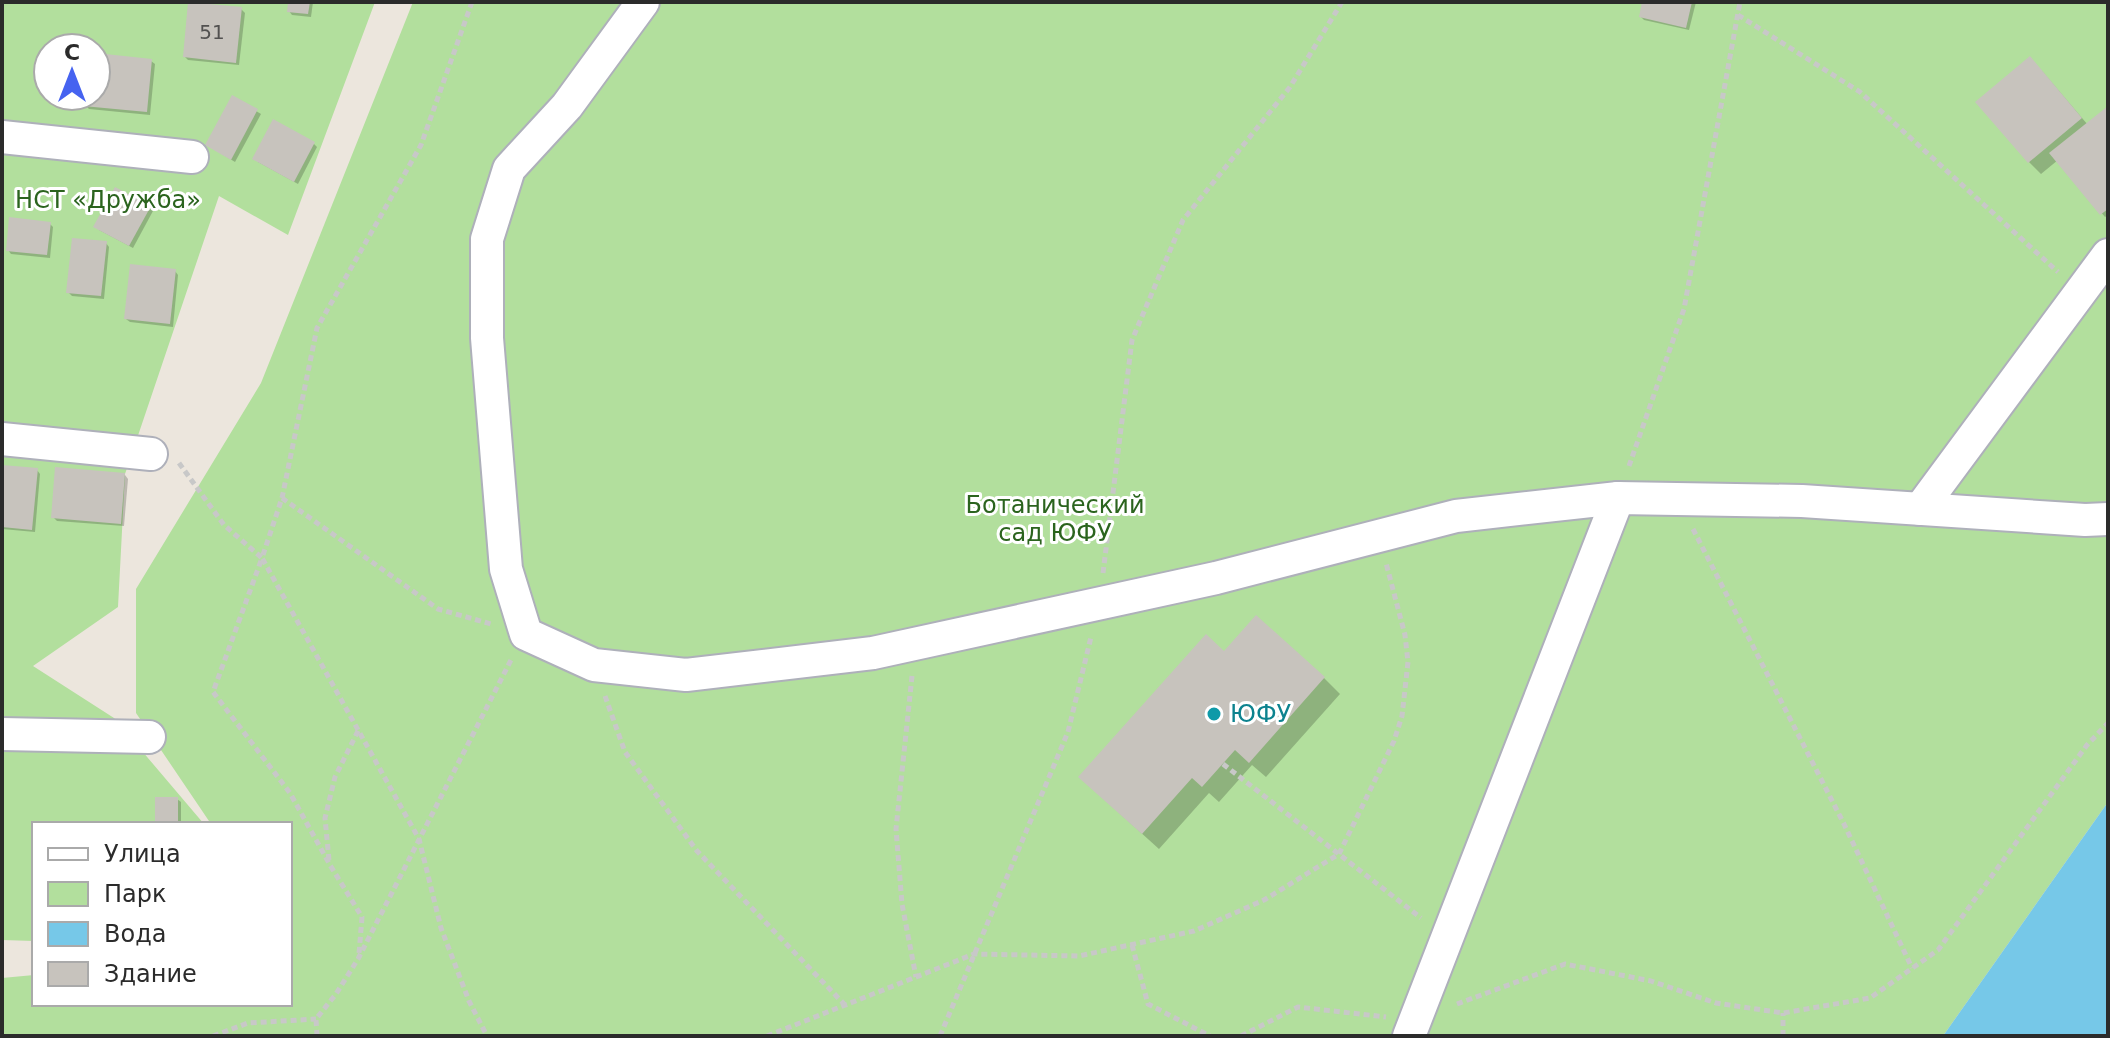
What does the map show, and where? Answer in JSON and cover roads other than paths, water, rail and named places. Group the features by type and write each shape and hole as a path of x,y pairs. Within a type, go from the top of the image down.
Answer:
{"street":[{"path":"643,2 567,106 509,169 487,239 487,338 506,569 526,634 594,665 686,675 873,653 1216,578 1456,516 1618,498 1802,501 2108,519"},
{"path":"2,137 192,157"},
{"path":"1920,509 2108,255"},
{"path":"2,439 151,454"},
{"path":"1412,1028 1618,498"},
{"path":"2,734 149,737"}],"water":[{"path":"2108,802 2108,1036 1943,1036"}],"place":[{"name":"ЮФУ","path":"1214,714"}],"park label":[{"name":"НСТ «Дружба»","path":"108,200"},
{"name":"Ботанический сад ЮФУ","path":"1055,519"}]}
